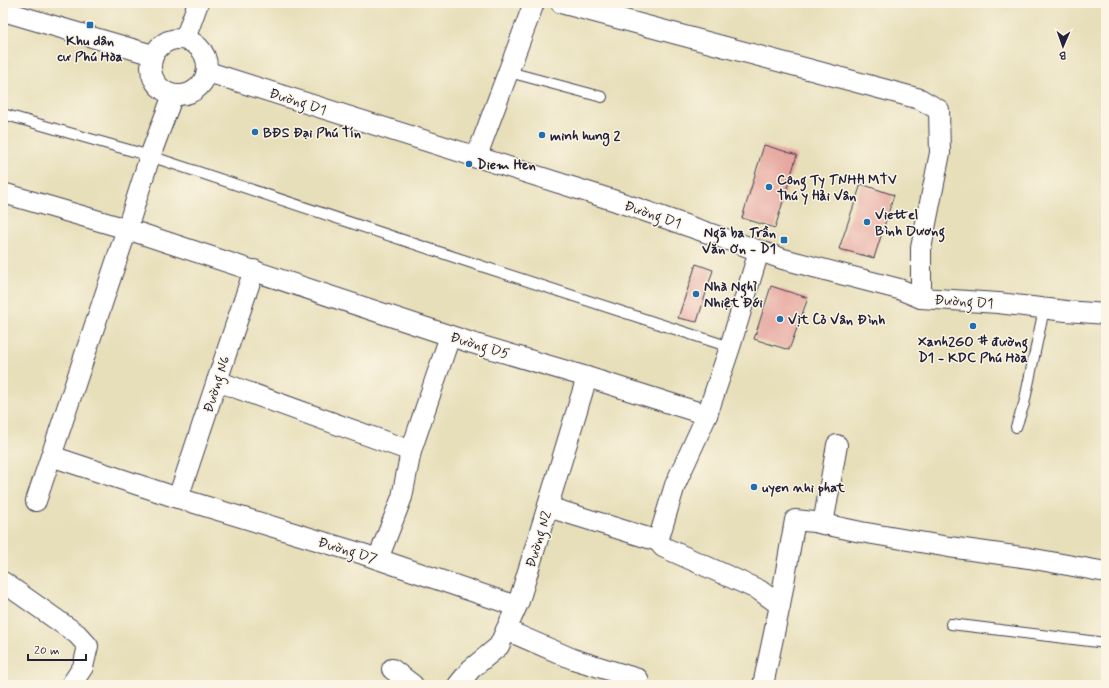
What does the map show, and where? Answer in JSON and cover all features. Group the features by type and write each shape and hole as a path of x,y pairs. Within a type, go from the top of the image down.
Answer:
{"street":[{"path":"185,39 198,3"},
{"path":"476,158 534,3"},
{"path":"561,3 920,99 939,110 940,153 922,248 921,298"},
{"path":"3,12 153,55"},
{"path":"175,39 185,39 196,44 203,51 208,64 208,72 205,80 193,93 183,96 173,95 164,92 154,80 151,70 153,55 167,42 175,39"},
{"name":"Đường D1","path":"208,72 476,158 616,201 783,259 899,289 921,298 998,303 1044,309 1106,314"},
{"path":"36,501 128,229 150,156 173,95"},
{"name":"Đường D5","path":"3,192 128,229 450,336 587,376 707,415"},
{"path":"658,541 675,485 707,415 760,251"},
{"name":"Đường N6","path":"178,498 254,270"},
{"path":"378,559 402,497 411,451 450,336"},
{"name":"Đường N2","path":"458,685 471,669 499,646 506,630 516,606 548,507 587,376"},
{"path":"217,381 411,451"},
{"path":"823,524 836,445"},
{"name":"Đường D7","path":"51,456 178,498 378,559 516,606"},
{"path":"548,507 658,541 663,547 759,590 780,605"},
{"path":"763,685 796,520 948,547 1037,559 1106,572"},
{"path":"3,582 76,634 88,646 83,667 71,685"},
{"path":"506,630 573,659 638,679"},
{"path":"392,668 413,685"}],"lane":[{"path":"509,72 602,98"},
{"path":"3,114 150,156 730,347"},
{"path":"1016,427 1024,404 1044,309"},
{"path":"951,624 1106,643"}],"building":[{"name":"Công Ty TNHH MTV Thú y Hải Vân","path":"764,145 797,155 775,228 742,218"},
{"name":"Viettel Bình Dương","path":"861,184 894,195 874,258 839,249"},
{"name":"Nhà Nghỉ Nhiệt Đới","path":"696,264 713,270 697,322 678,318"},
{"name":"Vịt Cỏ Vân Đình","path":"771,286 808,298 789,350 754,339"}],"place":[{"name":"Khu dân cư Phú Hòa","path":"90,25"},
{"name":"BĐS Đại Phú Tín","path":"255,132"},
{"name":"minh hung 2","path":"542,135"},
{"name":"Diem Hen","path":"469,164"},
{"name":"Công Ty TNHH MTV Thú y Hải Vân","path":"769,187"},
{"name":"Viettel Bình Dương","path":"867,222"},
{"name":"Ngã ba Trần Văn Ơn - D1","path":"784,240"},
{"name":"Nhà Nghỉ Nhiệt Đới","path":"696,294"},
{"name":"Vịt Cỏ Vân Đình","path":"780,319"},
{"name":"Xanh2GO # đường D1 - KDC Phú Hòa","path":"973,326"},
{"name":"uyen nhi phat","path":"754,487"}]}
